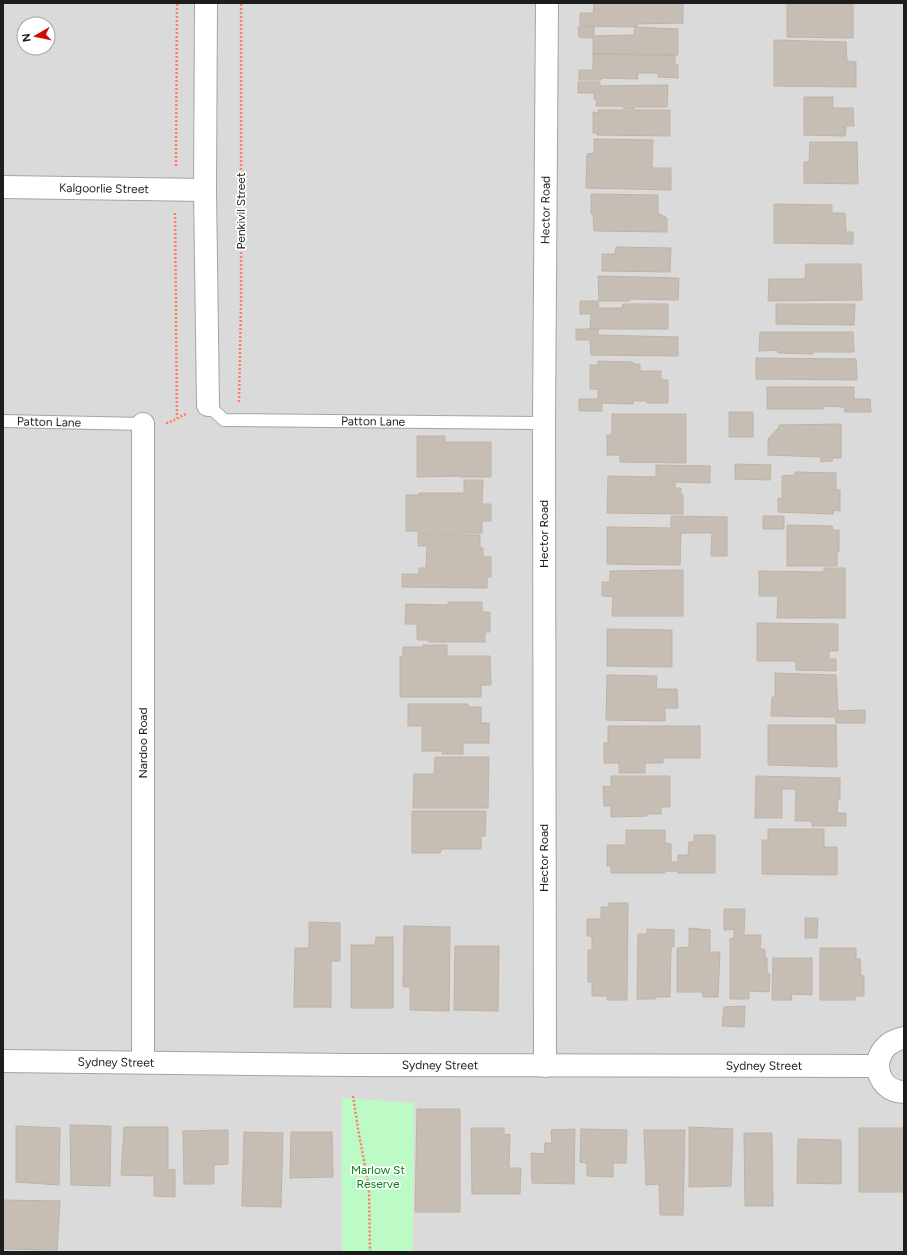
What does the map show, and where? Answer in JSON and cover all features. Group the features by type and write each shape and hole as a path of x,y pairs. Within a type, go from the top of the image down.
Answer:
{"street":[{"path":"206,3 205,190 208,405"},
{"name":"Hector Road","path":"544,1066 544,423 547,3"},
{"name":"Kalgoorlie Street","path":"3,187 205,190"},
{"name":"Nardoo Road","path":"143,424 143,1062"},
{"path":"904,1038 896,1039 885,1047 879,1058 878,1066 879,1075 884,1083 892,1089 904,1092"},
{"name":"Sydney Street","path":"3,1061 544,1066 878,1066"}],"lane":[{"name":"Patton Lane","path":"208,405 224,420 544,423"},
{"name":"Patton Lane","path":"3,421 143,424"}],"path":[{"name":"Penkivil Street","path":"239,420 241,305 241,3"},
{"path":"143,424 168,423 208,405"},
{"path":"353,1096 369,1187 370,1252"}],"shaded area":[{"path":"3,3 904,3 904,1252 3,1252"}],"green space":[{"name":"Marlow St Reserve","path":"342,1098 414,1103 413,1252 342,1252"}],"building":[{"path":"594,3 683,4 683,23 637,24 637,27 580,26 580,13 593,13"},
{"path":"787,4 853,4 853,38 787,37"},
{"path":"578,27 594,27 594,36 634,35 635,27 678,29 678,55 593,54 593,38 579,37"},
{"path":"774,40 846,42 847,61 856,62 856,87 774,86"},
{"path":"593,54 675,55 675,65 678,65 678,78 658,77 658,73 637,73 638,79 601,78 601,80 579,80 579,70 593,70"},
{"path":"578,82 600,82 600,86 668,85 667,107 634,107 634,109 623,108 623,106 596,106 597,99 594,99 594,93 578,93"},
{"path":"804,97 833,97 833,108 853,108 854,126 846,126 845,136 804,135"},
{"path":"598,110 670,110 670,136 597,135 597,133 593,133 593,112 598,113"},
{"path":"594,139 653,140 652,168 671,168 671,190 586,188 587,154 594,153"},
{"path":"810,142 857,142 858,184 804,183 804,162 809,162"},
{"path":"591,194 658,195 658,213 667,218 667,232 594,231 593,214 591,214"},
{"path":"774,204 832,205 832,213 845,213 846,232 853,232 853,244 774,243"},
{"path":"616,247 671,248 670,272 602,271 602,254 615,254"},
{"path":"806,264 861,264 862,300 768,301 769,279 805,279"},
{"path":"598,276 679,278 678,300 630,299 630,301 599,301"},
{"path":"580,301 598,301 599,308 622,308 623,304 668,304 668,329 590,329 591,314 580,314"},
{"path":"776,304 855,304 854,325 776,324"},
{"path":"576,329 598,329 598,335 678,337 678,356 591,355 590,340 576,340"},
{"path":"760,332 853,332 854,352 813,352 813,354 778,353 778,350 759,351"},
{"path":"756,358 856,359 857,380 756,379"},
{"path":"598,361 633,362 633,364 640,364 640,371 661,371 661,380 668,380 668,403 633,401 633,404 602,403 602,411 579,411 579,399 598,399 598,389 590,389 590,365 598,365"},
{"path":"767,387 854,387 854,399 870,399 871,412 845,412 844,407 823,406 823,409 767,409"},
{"path":"729,412 753,412 753,437 729,437"},
{"path":"612,414 686,414 686,463 620,462 620,455 607,455 607,435 612,435"},
{"path":"841,424 841,458 833,458 832,461 821,462 821,457 768,455 768,439 779,427 779,425"},
{"path":"417,436 445,436 445,442 491,442 491,477 417,477"},
{"path":"735,464 771,465 770,480 735,479"},
{"path":"656,465 710,466 710,483 675,482 675,488 681,488 681,495 683,495 683,514 607,513 608,476 656,477"},
{"path":"795,472 836,473 836,490 840,490 840,511 834,510 833,514 778,512 778,498 782,499 782,476 795,475"},
{"path":"464,480 483,480 482,504 491,504 491,521 482,521 482,533 418,533 418,531 406,531 406,495 419,495 419,493 464,493"},
{"path":"671,516 727,517 727,556 711,556 712,533 681,533 680,565 607,564 607,527 671,528"},
{"path":"763,516 784,516 784,529 763,529"},
{"path":"787,525 832,526 833,530 839,530 839,552 837,552 837,566 787,566"},
{"path":"418,534 480,535 480,548 483,548 483,557 491,557 491,577 487,577 487,588 402,587 402,574 419,574 419,568 426,568 427,546 418,546"},
{"path":"824,568 845,568 845,618 777,618 778,596 759,596 759,571 824,572"},
{"path":"683,570 683,616 612,616 613,597 602,596 602,582 610,582 610,571"},
{"path":"448,602 482,602 482,612 490,612 490,632 485,632 485,642 429,642 429,640 417,640 417,624 405,624 406,604 448,605"},
{"path":"757,623 838,624 838,651 829,651 829,659 836,659 836,671 796,670 796,661 757,661"},
{"path":"607,629 672,630 672,667 607,666"},
{"path":"423,645 447,645 447,656 490,656 491,685 481,685 481,697 400,697 400,657 403,656 403,647 423,647"},
{"path":"775,673 836,675 838,711 865,710 865,723 836,723 835,717 771,716 772,697 775,697"},
{"path":"607,675 657,676 656,689 677,689 678,708 665,708 665,721 606,720"},
{"path":"408,704 468,704 468,707 481,707 481,723 489,723 489,743 463,743 463,754 442,754 442,751 422,751 422,726 408,726"},
{"path":"768,725 836,725 837,767 768,765"},
{"path":"608,726 700,726 700,758 663,758 663,763 645,763 645,773 619,773 619,763 604,763 604,743 608,743"},
{"path":"435,757 489,757 488,808 413,808 414,774 434,774"},
{"path":"611,776 670,776 670,807 661,807 661,814 611,817 611,806 604,806 603,786 611,787"},
{"path":"756,776 840,778 840,799 838,799 837,813 846,813 846,826 812,826 812,821 795,821 796,789 782,789 782,818 755,818"},
{"path":"412,811 486,811 485,836 481,836 481,849 441,849 440,853 412,853"},
{"path":"768,829 824,829 824,847 837,847 837,875 762,874 762,840 768,840"},
{"path":"626,830 665,830 665,843 671,844 671,862 678,862 678,855 688,855 689,842 694,842 694,835 715,835 715,873 678,873 677,871 665,871 665,873 611,873 611,866 607,866 607,845 626,845"},
{"path":"609,903 628,903 627,1000 607,1000 607,996 592,996 592,982 588,982 588,950 592,950 592,936 587,936 587,919 601,919 601,907 608,907"},
{"path":"724,909 745,909 744,935 761,935 760,948 765,950 765,958 767,958 767,973 770,974 769,992 749,991 749,999 730,999 730,939 734,938 734,929 724,930"},
{"path":"805,918 818,918 817,938 805,938"},
{"path":"309,922 340,923 340,961 331,961 331,1007 294,1007 295,948 309,948"},
{"path":"404,926 450,927 449,1011 410,1010 410,987 403,987"},
{"path":"689,928 710,930 710,952 720,952 718,997 703,997 702,992 677,992 677,948 689,947"},
{"path":"647,929 674,930 674,947 671,947 670,997 637,999 638,934 647,934"},
{"path":"376,937 393,937 393,1008 351,1008 351,945 375,945"},
{"path":"455,946 499,946 498,1011 454,1010"},
{"path":"820,948 856,948 856,959 860,959 861,975 864,976 864,996 855,996 855,1000 820,1000"},
{"path":"773,958 812,958 812,995 791,994 792,1000 772,1000"},
{"path":"745,1006 744,1027 722,1026 724,1007"},
{"path":"417,1109 460,1109 460,1212 415,1212"},
{"path":"70,1125 111,1126 110,1186 71,1185"},
{"path":"16,1126 60,1128 59,1185 16,1182"},
{"path":"124,1127 168,1127 168,1170 175,1169 175,1197 154,1196 154,1176 121,1175"},
{"path":"689,1127 733,1129 731,1186 689,1187"},
{"path":"471,1128 504,1128 504,1135 510,1134 509,1168 521,1168 520,1194 472,1194"},
{"path":"859,1128 903,1128 903,1192 859,1192"},
{"path":"575,1129 574,1184 532,1183 531,1153 544,1154 545,1143 552,1143 551,1130"},
{"path":"581,1129 627,1130 626,1163 613,1163 613,1177 587,1176 587,1163 580,1162"},
{"path":"228,1130 228,1164 214,1165 214,1184 184,1184 183,1131"},
{"path":"644,1130 685,1130 683,1215 660,1215 659,1184 646,1185"},
{"path":"244,1132 283,1133 281,1207 242,1206"},
{"path":"291,1132 332,1132 333,1177 290,1178"},
{"path":"744,1133 772,1133 773,1206 745,1206"},
{"path":"798,1139 841,1140 841,1184 797,1183"},
{"path":"3,1200 60,1201 57,1250 3,1249"}]}
